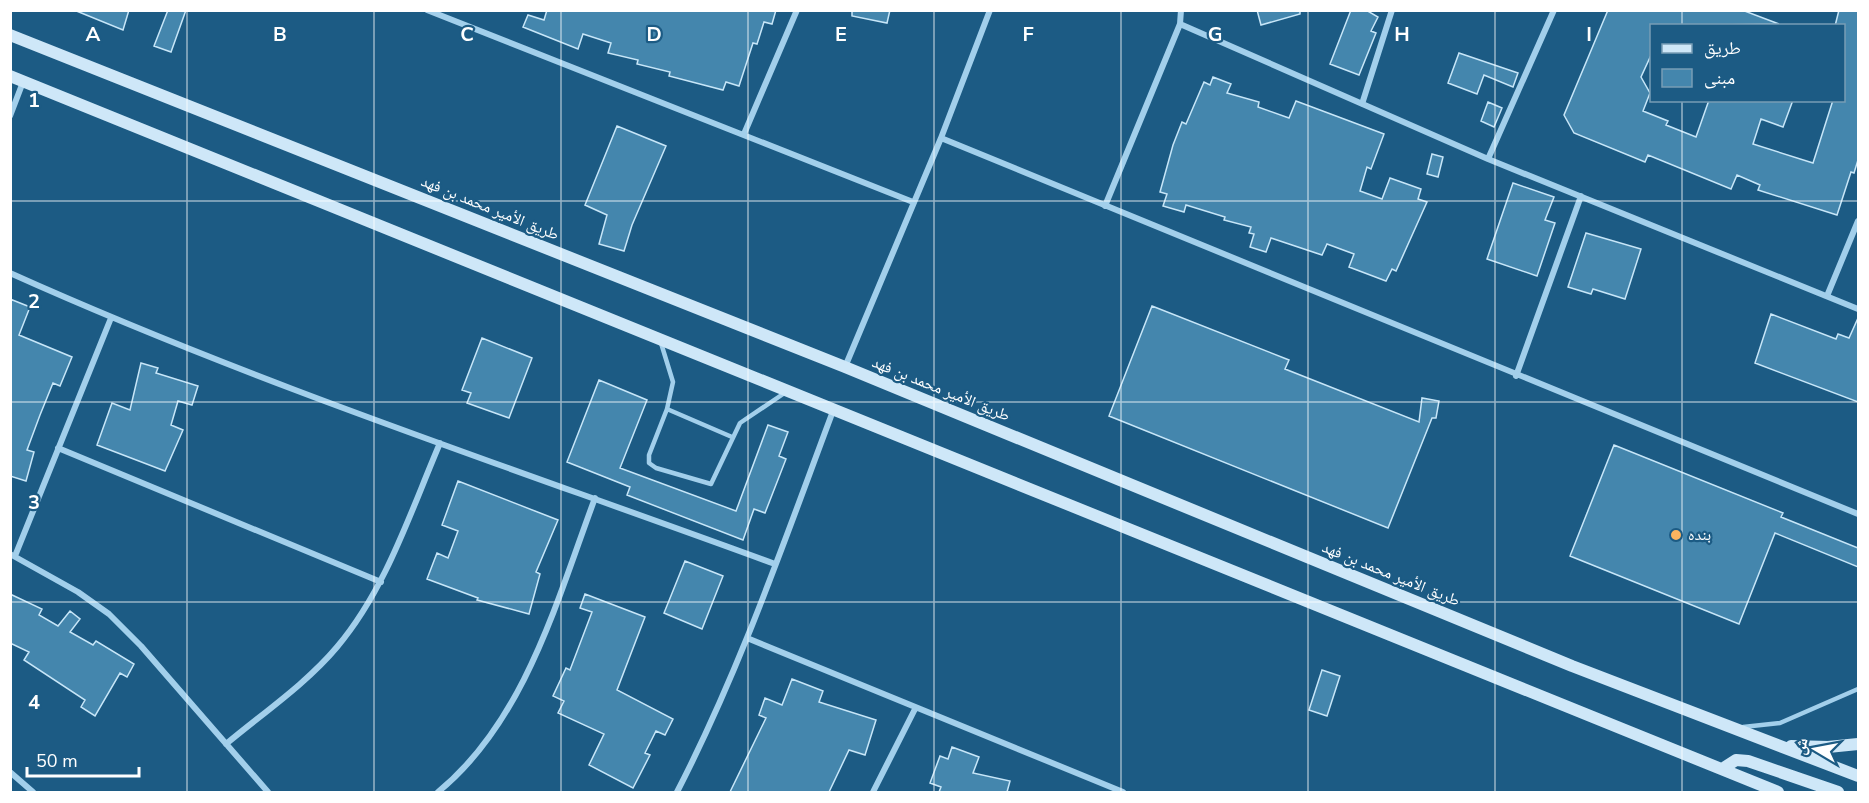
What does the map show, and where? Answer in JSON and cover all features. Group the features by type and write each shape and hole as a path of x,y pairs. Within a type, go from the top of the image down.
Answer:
{"street":[{"path":"427,10 912,202"},
{"path":"744,134 797,10"},
{"path":"845,367 912,202 941,138 990,10"},
{"path":"1105,206 1180,24 1181,10"},
{"path":"1362,104 1392,10"},
{"path":"1488,159 1554,10"},
{"path":"1180,24 1488,159 1858,309"},
{"name":"طريق الأمير محمد بن فهد","path":"10,35 845,367 1572,666 1858,776"},
{"path":"10,76 1778,792"},
{"path":"10,116 23,81"},
{"path":"941,138 1516,376 1858,514"},
{"path":"1516,376 1581,196"},
{"path":"1827,296 1858,220"},
{"path":"10,273 111,318 440,443 775,564"},
{"path":"111,318 13,555 78,592 109,614 141,646 268,792"},
{"path":"677,792 696,755 747,638 833,411"},
{"path":"226,744 317,668 336,649 381,582 440,443"},
{"path":"58,448 381,582"},
{"path":"438,792 453,780 494,729 533,665 595,498"},
{"path":"747,638 915,709 1123,792"},
{"path":"873,792 915,709"},
{"path":"1781,746 1828,747 1858,744"},
{"path":"1722,769 1736,760 1748,760 1838,792"},
{"path":"10,772 33,792"}],"lane":[{"path":"660,340 673,382 667,410 649,455 650,463 656,468 711,484 740,423 750,413 786,392"},
{"path":"667,410 732,436"},
{"path":"1730,726 1752,728 1780,723 1858,689"},
{"path":"1758,784 1769,792"}],"building":[{"path":"74,10 129,10 123,30"},
{"path":"168,10 186,10 171,52 154,46"},
{"path":"547,10 776,10 772,24 764,22 757,44 753,43 739,86 726,82 723,90 669,76 670,72 637,64 638,60 608,53 611,43 583,34 578,49 523,27 528,15 544,20"},
{"path":"852,10 890,10 887,23 852,16"},
{"path":"1257,10 1300,10 1300,14 1261,25"},
{"path":"1351,10 1366,10 1378,17 1371,31 1376,33 1359,75 1330,64"},
{"path":"1608,10 1742,10 1779,24 1650,24 1650,57 1641,77 1650,93 1643,111 1668,121 1666,125 1696,137 1708,102 1792,102 1783,127 1761,119 1753,144 1813,163 1832,102 1845,102 1845,24 1836,24 1839,10 1858,10 1858,160 1854,173 1851,172 1837,215 1758,190 1760,185 1737,175 1731,189 1648,155 1645,162 1574,133 1564,115"},
{"path":"1459,53 1518,73 1513,87 1484,75 1477,94 1448,83"},
{"path":"1213,77 1231,84 1227,93 1259,102 1258,107 1289,118 1296,101 1384,134 1371,169 1367,167 1360,191 1382,199 1390,178 1421,189 1418,199 1427,202 1396,271 1392,269 1386,281 1349,267 1354,254 1327,244 1322,255 1271,238 1266,252 1250,247 1254,234 1249,233 1251,227 1224,220 1225,217 1186,205 1184,212 1163,206 1167,194 1160,192 1173,145 1182,122 1186,124 1204,82 1210,85"},
{"path":"1488,102 1502,108 1494,127 1481,121"},
{"path":"617,126 666,146 632,225 624,251 599,244 607,215 585,205"},
{"path":"1432,154 1443,157 1438,177 1427,174"},
{"path":"1513,183 1554,197 1545,220 1555,223 1537,276 1487,259"},
{"path":"1586,233 1641,249 1625,299 1593,289 1591,294 1568,287"},
{"path":"10,299 30,307 19,335 72,357 60,386 53,383 27,450 34,452 26,481 10,476"},
{"path":"1152,306 1289,360 1285,369 1419,422 1422,398 1439,401 1436,418 1432,418 1388,528 1109,416"},
{"path":"1771,314 1836,339 1838,334 1849,338 1858,318 1858,402 1755,363"},
{"path":"482,338 532,358 509,418 467,403 471,393 462,390"},
{"path":"141,363 158,368 156,373 198,386 192,405 178,401 171,425 183,430 165,471 97,445 112,403 130,410"},
{"path":"599,380 647,400 620,468 736,511 768,425 788,432 779,456 786,459 765,513 754,509 743,540 627,495 630,487 567,462"},
{"name":"بنده","path":"1614,445 1783,513 1781,517 1858,548 1858,567 1775,533 1739,624 1570,556"},
{"path":"458,481 558,520 536,572 540,574 529,614 477,600 478,598 427,579 437,553 448,558 458,531 442,525"},
{"path":"685,561 723,576 702,629 664,613"},
{"path":"10,594 42,609 39,615 58,626 70,611 80,619 70,632 93,645 96,641 134,664 127,677 120,673 95,716 81,707 85,700 24,660 29,652 10,643"},
{"path":"585,594 645,617 617,690 673,719 665,735 656,731 645,753 650,755 633,788 589,765 604,734 558,713 564,701 553,696 566,668 570,670 592,612 580,608"},
{"path":"1322,670 1340,676 1327,716 1309,710"},
{"path":"792,679 823,691 819,702 876,720 865,755 849,750 829,792 730,792 766,718 759,715 765,698 782,705"},
{"path":"952,747 979,757 973,773 1010,781 1007,792 939,792 941,787 930,783 940,756 948,759"}],"place":[{"name":"بنده","path":"1676,535"}]}
